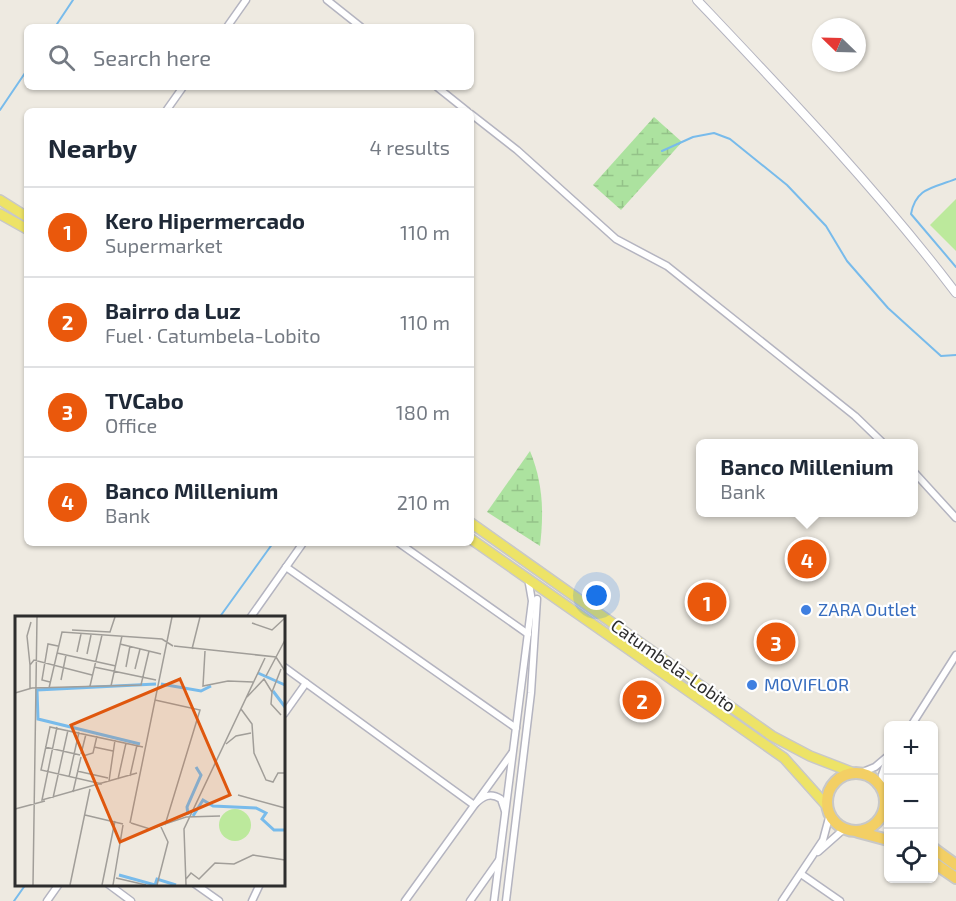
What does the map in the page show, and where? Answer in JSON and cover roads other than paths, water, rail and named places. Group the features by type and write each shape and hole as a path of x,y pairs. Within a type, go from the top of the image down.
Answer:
{"highway":[{"path":"884,796 871,777 856,773 845,775 831,788 828,810 847,830 884,839"},
{"path":"847,830 867,829 875,824 880,817 884,802"},
{"path":"938,852 956,865"},
{"path":"938,866 956,878"}],"main road":[{"path":"0,200 24,215"},
{"path":"0,214 24,227"},
{"name":"Catumbela-Lobito","path":"474,525 772,736 810,756 856,773"},
{"name":"Catumbela-Lobito","path":"474,541 548,590 784,758 828,810"}],"street":[{"path":"229,24 246,0"},
{"path":"327,0 357,24"},
{"path":"697,0 807,117 914,238 956,293"},
{"path":"168,108 181,90"},
{"path":"441,90 463,108"},
{"path":"474,116 516,150 616,239 667,266 855,416 879,439"},
{"path":"918,476 956,518"},
{"path":"251,616 301,546"},
{"path":"403,546 528,634"},
{"path":"286,567 516,728"},
{"path":"494,901 531,607 528,578"},
{"path":"531,607 548,590"},
{"path":"506,901 531,693 537,599"},
{"path":"914,721 956,655"},
{"path":"285,668 474,805"},
{"path":"285,713 306,683"},
{"path":"405,901 513,751"},
{"path":"856,773 875,767 884,760"},
{"path":"884,769 882,775 884,790"},
{"path":"474,805 483,796 497,796 503,804 505,815"},
{"path":"782,901 813,857 825,835 828,810"},
{"path":"813,857 847,830"},
{"path":"470,901 500,859"},
{"path":"801,874 840,901"},
{"path":"47,901 58,886"},
{"path":"109,886 131,901"},
{"path":"196,886 219,901"},
{"path":"252,901 260,886"}],"waterway":[{"path":"57,24 73,0"},
{"path":"0,110 24,74"},
{"path":"662,151 693,137 714,133 730,139 787,185 826,226 847,261 888,308 941,356 956,355"},
{"path":"956,179 922,193 913,205 911,214 956,267"},
{"path":"220,616 271,546"},
{"path":"14,901 25,886"}],"place":[{"name":"Banco Millenium","path":"807,559"},
{"name":"Kero Hipermercado","path":"707,602"},
{"name":"ZARA Outlet","path":"806,610"},
{"name":"TVCabo","path":"776,642"},
{"name":"MOVIFLOR","path":"752,685"},
{"name":"Bairro da Luz","path":"642,700"}]}
